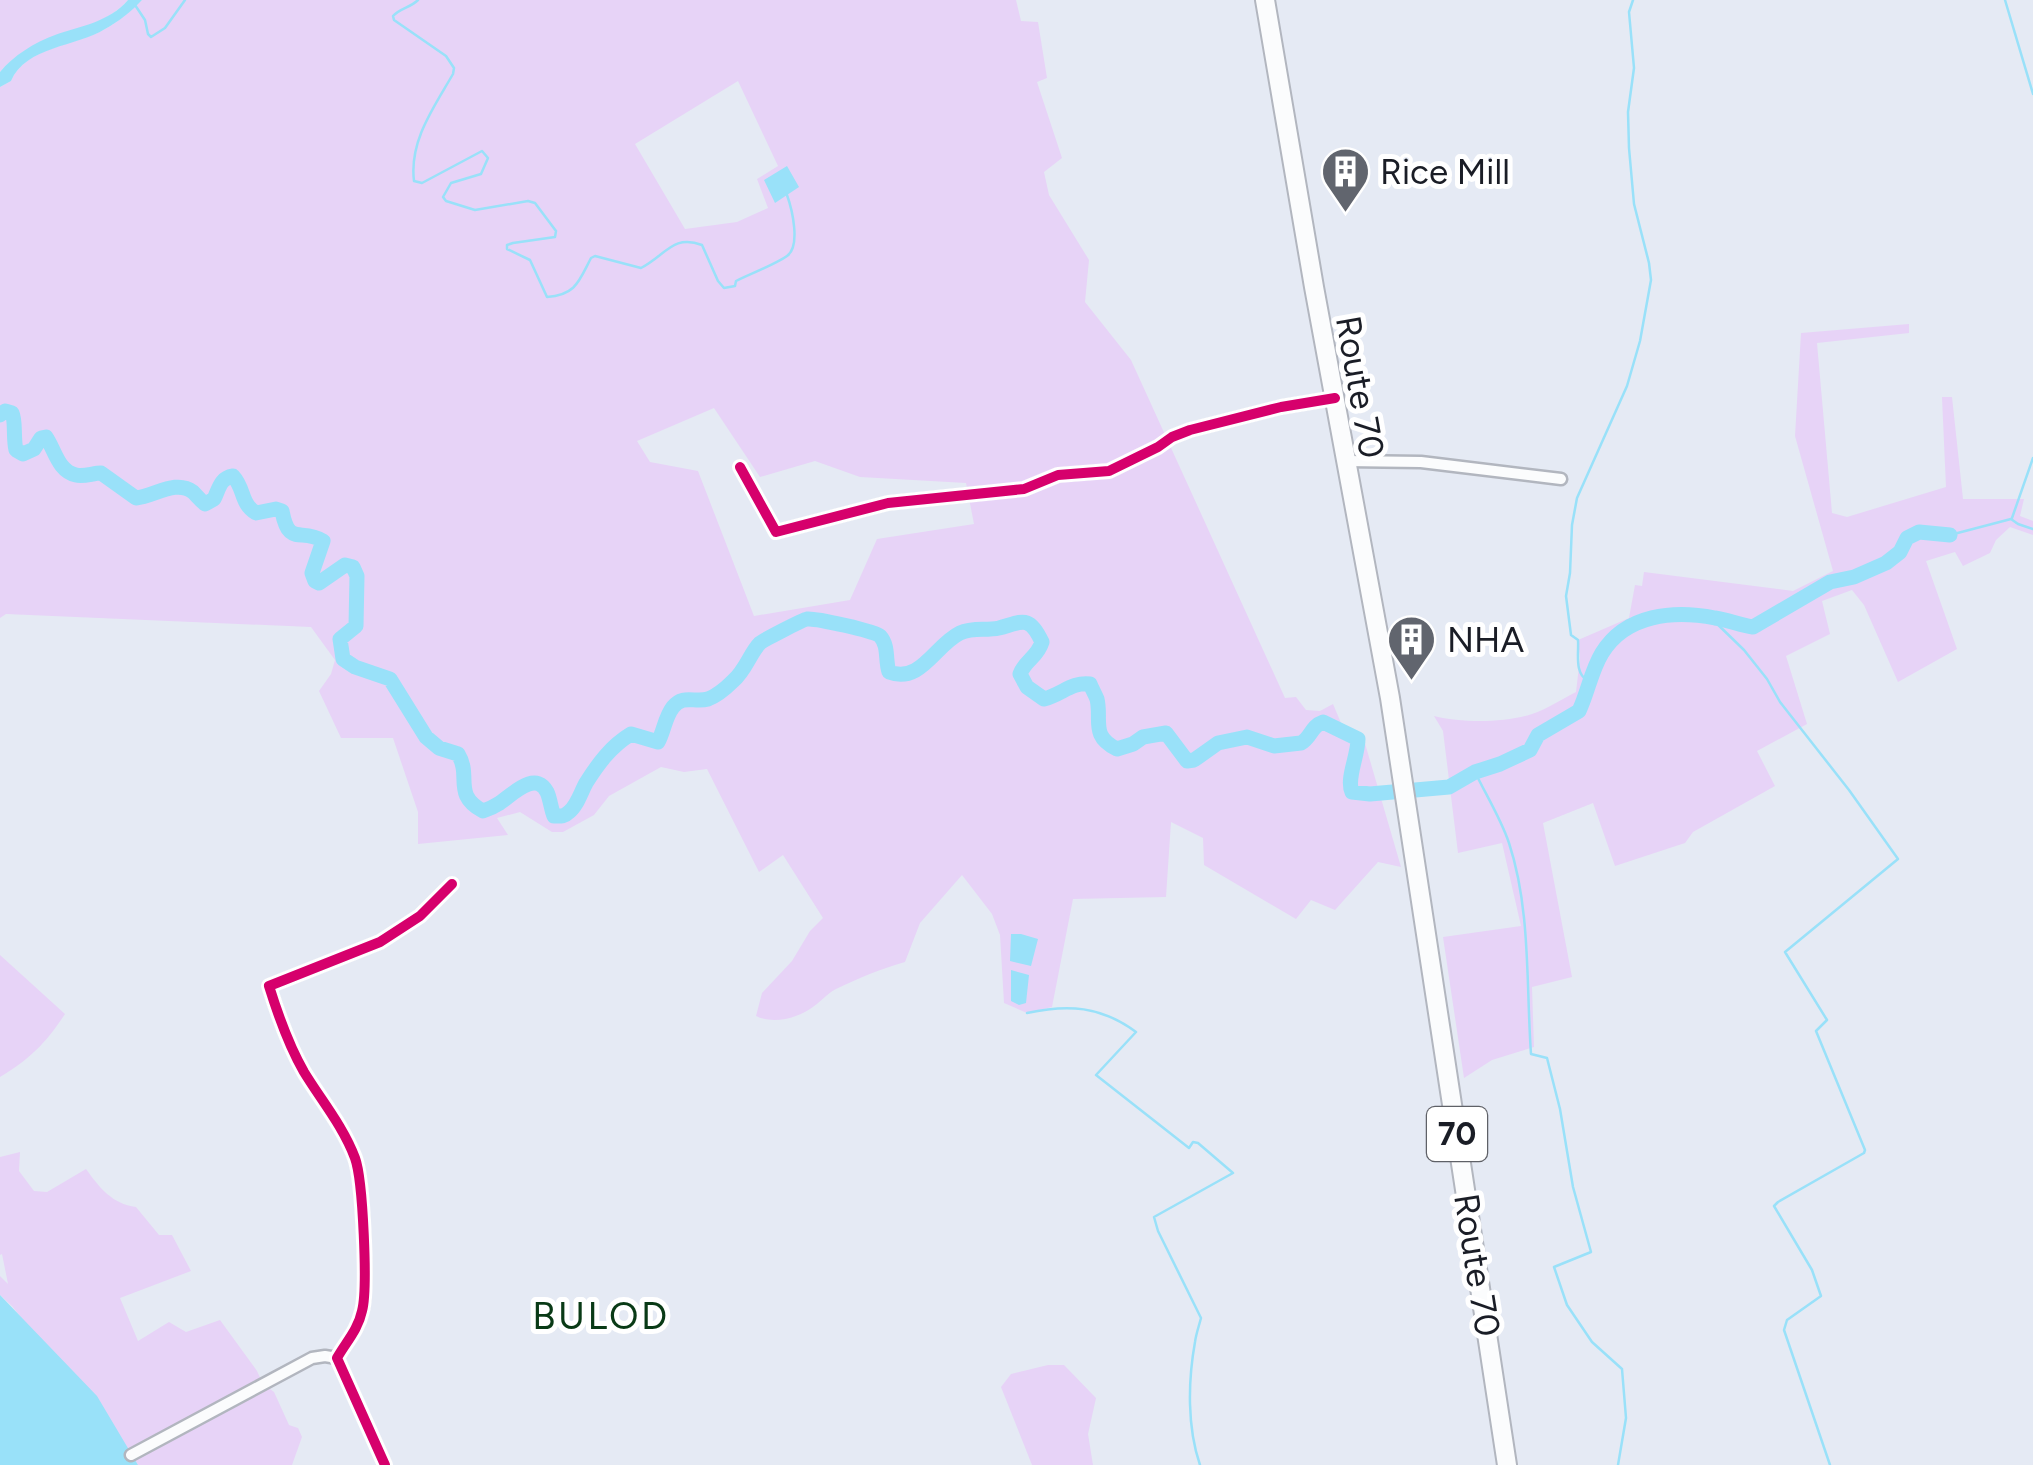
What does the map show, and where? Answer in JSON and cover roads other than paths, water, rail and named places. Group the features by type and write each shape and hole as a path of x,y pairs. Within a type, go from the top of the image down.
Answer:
{"highway":[{"name":"Route 70","path":"1265,0 1390,698 1507,1465"}],"street":[{"path":"740,468 776,532 888,503 1024,489 1058,475 1109,471 1190,430 1335,398"},
{"path":"1346,461 1421,462 1561,479"},
{"path":"338,1358 355,1332 364,1305 357,1162 296,1056 269,986 380,942 420,916 452,884"},
{"path":"131,1455 312,1358 338,1358"},
{"path":"338,1358 385,1465"}],"water":[{"path":"128,0 142,0 105,29 28,61 11,81 0,87 0,72 25,50 103,18"},
{"path":"787,166 799,187 775,203 764,180"},
{"path":"1011,934 1038,939 1031,966 1010,961"},
{"path":"1011,970 1029,975 1026,1003 1011,1001"},
{"path":"0,1295 97,1396 138,1465 0,1465"}],"waterway":[{"path":"135,5 151,37 165,28 185,0"},
{"path":"418,0 396,13 394,20 446,56 454,68 419,138 414,181 422,183 482,151 488,158 481,174 451,183 443,197 475,210 535,203 556,231 555,237 513,243 507,249 530,260 547,297 571,290 595,256 641,268 684,242 702,245 718,281 724,288 735,286 736,281 791,251 794,227 787,195"},
{"path":"1588,681 1579,668 1578,640 1571,635 1566,596 1572,525 1577,498 1627,386 1651,280 1634,204 1629,148 1628,112 1634,68 1629,12 1633,0"},
{"path":"2005,0 2033,94"},
{"path":"0,415 5,411 12,413 16,450 23,454 46,437 61,465 70,473 101,473 136,498 180,487 193,492 205,504 233,476 247,505 256,513 282,511 292,533 323,541 312,573 315,581 319,583 345,565 353,567 357,576 356,626 340,639 343,659 390,679 426,737 439,748 458,754 465,792 474,805 483,811 522,787 536,783 547,792 554,816 572,809 595,769 624,739 631,734 658,742 677,703 718,694 737,677 760,643 807,619 880,636 889,672 900,674 919,668 960,633 1024,622 1033,627 1042,642 1020,674 1027,687 1044,699 1077,685 1090,684 1097,699 1100,733 1117,749 1143,737 1166,733 1187,761 1218,743 1247,737 1274,746 1301,743 1323,722 1358,739 1350,781 1352,792 1449,787 1530,750 1538,735 1579,711 1602,653 1612,640 1637,623 1683,615 1753,627 1830,582 1886,563 1900,552 1907,538 1919,532 1950,535"},
{"path":"2012,518 2033,458"},
{"path":"1950,535 2011,519 2033,529"},
{"path":"1710,617 1767,679 1780,702 1898,859 1785,952 1827,1020 1816,1031 1865,1150 1774,1206 1812,1270 1821,1296 1787,1320 1784,1330 1830,1465"},
{"path":"1475,772 1506,834 1516,868 1524,921 1531,1054 1547,1058 1573,1187 1591,1252 1554,1267 1567,1305 1592,1342 1622,1369 1626,1418 1618,1465"},
{"path":"1027,1013 1084,1009 1110,1017 1136,1032 1096,1075 1189,1148 1193,1142 1198,1143 1233,1173 1154,1217 1201,1318 1190,1388 1191,1420 1200,1465"}],"place":[{"name":"Rice Mill","path":"1345,214"},
{"name":"NHA","path":"1412,682"}],"district":[{"name":"BULOD","path":"601,1316"}]}
